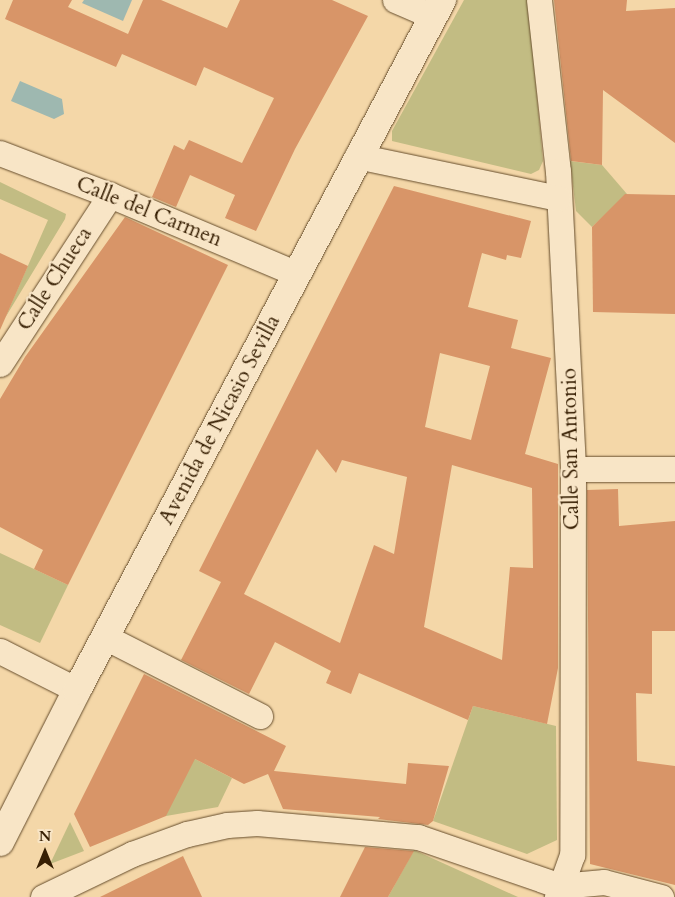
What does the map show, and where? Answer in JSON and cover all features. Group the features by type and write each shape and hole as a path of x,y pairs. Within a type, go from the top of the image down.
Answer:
{"main road":[{"name":"Avenida de Nicasio Sevilla","path":"0,842 77,690 297,274 357,156 437,8"}],"street":[{"path":"395,0 437,8"},
{"name":"Calle San Antonio","path":"539,0 558,198 569,346 573,469 572,855 560,893"},
{"name":"Calle del Carmen","path":"0,153 110,195 297,274"},
{"path":"357,156 558,198"},
{"name":"Calle Chueca","path":"4,348 110,195"},
{"path":"573,469 675,469"},
{"path":"105,637 260,716"},
{"path":"0,651 77,690"},
{"path":"42,897 132,854 187,834 257,823 418,836 560,893 604,882 661,897"}],"shaded area":[{"path":"464,0 528,0 543,161 539,170 531,174 392,141 392,131"},
{"path":"570,161 602,165 627,194 592,227 576,211"},
{"path":"0,182 66,214 65,219 5,318 48,220 0,199"},
{"path":"0,553 68,585 40,643 0,625"},
{"path":"473,706 556,726 557,840 527,854 433,821"},
{"path":"121,721 232,778 218,807 166,816"},
{"path":"70,822 84,851 50,864"},
{"path":"414,850 518,897 388,897"}],"water":[{"path":"84,0 132,0 123,21 82,3"},
{"path":"20,81 62,99 64,114 54,119 11,101"}],"building":[{"path":"13,0 72,0 68,7 128,34 143,0 161,0 227,28 240,0 332,0 368,16 295,149 256,231 225,218 235,195 190,175 176,207 152,197 174,145 184,150 189,140 242,163 274,98 204,67 196,86 122,54 116,67 5,19"},
{"path":"554,0 627,0 626,11 675,8 675,143 603,90 602,165 571,161"},
{"path":"394,186 531,221 521,258 507,255 506,260 482,253 468,307 518,320 511,348 551,358 525,454 558,464 558,668 547,724 473,706 468,720 359,673 351,694 326,683 331,671 275,642 249,694 181,660 221,582 199,571","holes":["440,353 490,366 471,440 425,427","317,449 336,473 342,460 407,477 394,554 374,545 340,643 244,594","452,465 532,488 533,568 510,567 502,660 424,627"]},
{"path":"625,194 675,195 675,314 593,312 592,227"},
{"path":"125,217 228,265 68,585 34,569 43,550 0,527 0,399 25,357"},
{"path":"0,253 28,266 0,330"},
{"path":"618,489 619,526 675,521 675,631 652,631 652,694 636,693 637,761 675,766 675,885 590,864 587,490"},
{"path":"144,674 286,746 274,771 406,784 408,763 449,766 433,821 428,825 378,819 380,817 283,809 268,774 244,784 195,759 166,816 90,847 74,814"},
{"path":"365,847 414,851 388,897 340,897"},
{"path":"183,856 202,897 100,897"}]}
